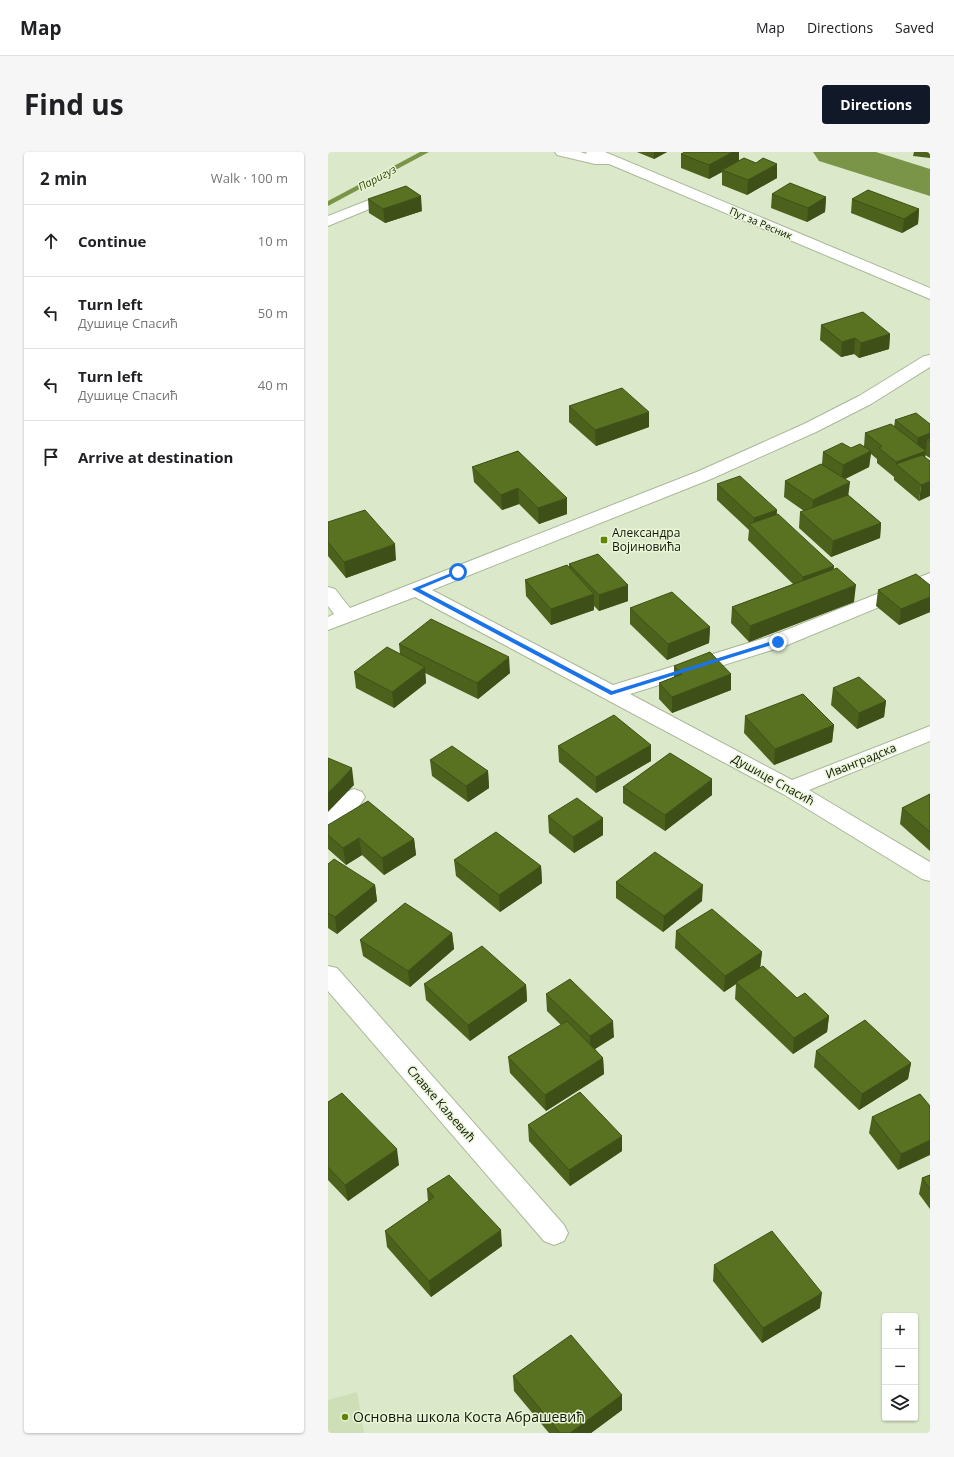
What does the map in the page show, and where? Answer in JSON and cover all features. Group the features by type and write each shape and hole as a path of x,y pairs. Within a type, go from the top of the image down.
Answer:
{"street":[{"path":"562,152 595,160 611,160"},
{"name":"Пут за Ресник","path":"593,152 930,294"},
{"path":"328,221 370,204"},
{"path":"328,624 705,475 810,428 866,400 930,360"},
{"path":"611,693 778,642 930,579"},
{"name":"Душице Спасић","path":"415,589 791,788 930,873"},
{"path":"328,593 346,616"},
{"name":"Иванградска","path":"791,788 930,733"},
{"path":"328,823 354,797"},
{"name":"Славке Каљевић","path":"328,975 554,1232"}],"shaded area":[{"name":"Основна школа Коста Абрашевић","path":"357,1392 364,1433 328,1433 328,1400"}],"building":[{"path":"685,152 733,152 709,165 681,154"},
{"path":"744,158 756,163 763,158 777,164 748,180 722,170"},
{"path":"790,183 826,197 808,208 772,194"},
{"path":"406,186 421,196 383,209 368,199"},
{"path":"868,190 919,209 904,219 852,199"},
{"path":"863,312 890,334 861,343 855,338 842,342 821,325"},
{"path":"622,388 649,412 595,430 569,406"},
{"path":"916,413 930,424 930,433 918,438 895,420"},
{"path":"891,424 926,451 896,462 879,448 882,446 865,433"},
{"path":"842,443 851,448 860,444 871,451 843,465 823,452"},
{"path":"518,451 567,498 538,508 518,488 501,495 472,467"},
{"path":"922,455 930,461 930,481 921,485 896,464"},
{"path":"821,464 850,482 813,500 785,481"},
{"path":"740,476 777,510 754,518 717,484"},
{"path":"848,495 881,523 833,541 800,512"},
{"path":"365,510 395,544 344,562 328,542 328,522"},
{"path":"778,514 834,566 803,577 749,524"},
{"path":"598,554 628,585 599,595 569,564"},
{"path":"567,565 594,594 551,609 525,580"},
{"path":"837,568 856,585 750,626 732,607"},
{"path":"916,574 930,585 930,597 901,609 878,590"},
{"path":"672,592 710,627 668,644 630,608"},
{"path":"431,619 509,657 477,683 399,644"},
{"path":"387,647 425,667 392,692 354,672"},
{"path":"710,652 731,674 672,697 659,683 682,674 674,666"},
{"path":"859,677 886,701 859,713 833,688"},
{"path":"803,694 834,725 775,749 745,716"},
{"path":"614,715 651,745 596,777 558,746"},
{"path":"452,746 488,771 466,786 430,760"},
{"path":"670,753 712,779 665,815 623,787"},
{"path":"328,758 352,768 328,793"},
{"path":"930,794 930,832 902,808"},
{"path":"577,798 603,818 573,837 548,816"},
{"path":"368,801 414,839 382,858 359,838 343,848 328,835 328,825"},
{"path":"496,832 541,866 499,895 454,860"},
{"path":"655,852 703,885 664,916 616,882"},
{"path":"334,859 375,885 335,917 328,913 328,864"},
{"path":"405,903 452,933 408,971 360,940"},
{"path":"712,909 762,952 725,976 676,931"},
{"path":"482,946 526,985 468,1025 424,984"},
{"path":"763,966 797,998 805,993 829,1016 794,1038 736,982"},
{"path":"570,979 613,1021 590,1036 546,994"},
{"path":"865,1020 911,1063 862,1094 816,1051"},
{"path":"567,1021 603,1058 545,1095 508,1057"},
{"path":"580,1092 622,1136 569,1170 528,1125"},
{"path":"342,1093 397,1149 345,1185 328,1167 328,1102"},
{"path":"920,1094 930,1106 930,1140 901,1154 872,1117"},
{"path":"449,1175 501,1230 429,1281 385,1231 434,1197 427,1189"},
{"path":"930,1175 930,1189 922,1178"},
{"path":"772,1231 822,1293 763,1328 714,1265"},
{"path":"571,1335 622,1395 570,1433 560,1433 513,1376"}],"waterway":[{"name":"Паригуз","path":"328,204 425,152"},
{"path":"834,152 930,183"}],"place":[{"name":"Александра Војиновића","path":"604,540"},
{"name":"Основна школа Коста Абрашевић","path":"345,1417"}],"route":[{"path":"458,572 415,589 611,693 778,642"}]}
